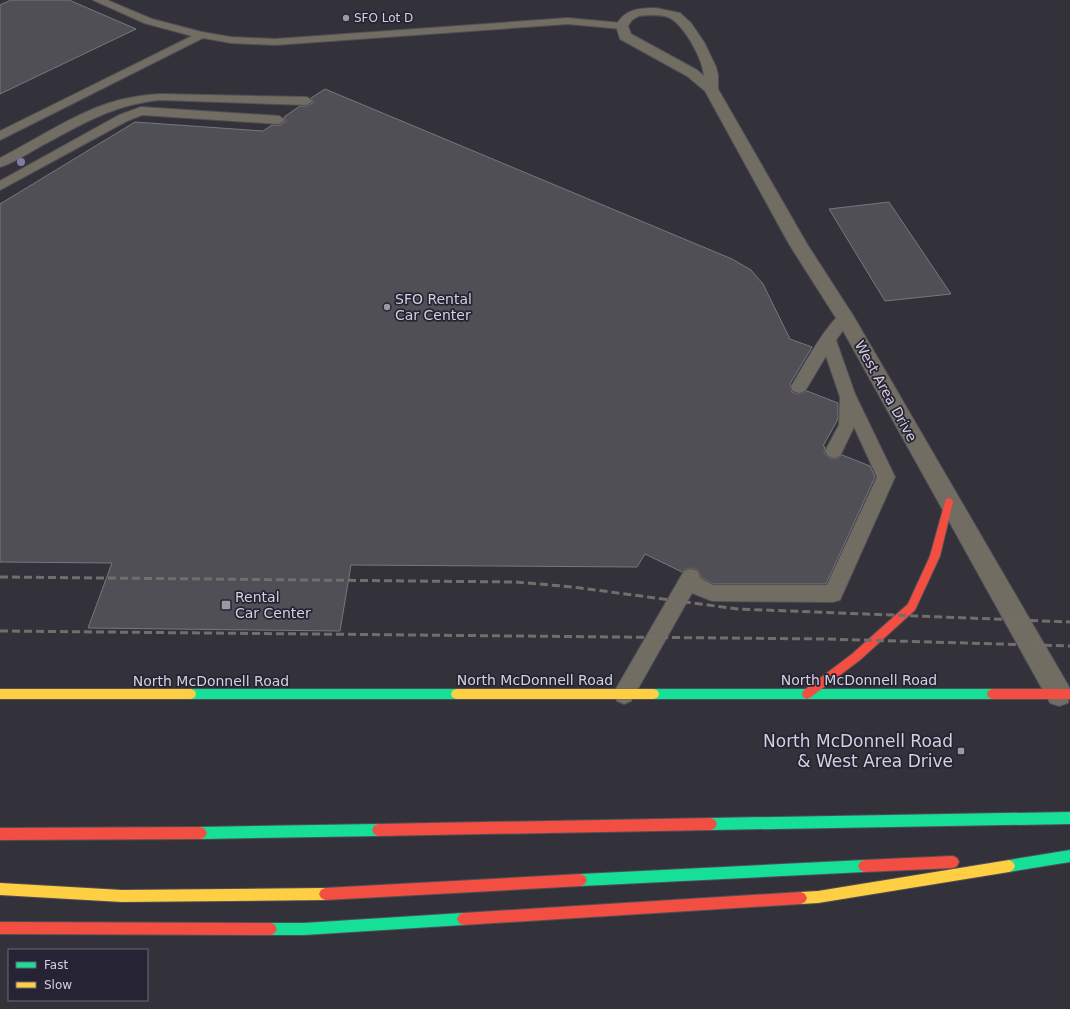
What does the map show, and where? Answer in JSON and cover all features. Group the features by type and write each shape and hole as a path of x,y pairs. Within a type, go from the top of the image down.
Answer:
{"main road":[{"path":"807,694 856,657 912,607 935,556 949,502"},
{"name":"North McDonnell Road","path":"0,694 1065,694"},
{"path":"0,834 143,834 1070,818"},
{"path":"0,928 304,928 818,897 1044,859 1070,856"},
{"path":"0,889 122,896 303,895 815,868 1044,859"}],"street":[{"name":"West Area Drive","path":"711,88 711,75 707,61 688,28 677,17 664,12 635,13 625,18 622,26 625,36 692,73 711,88 798,244 845,317 949,502 1065,694"}],"lane":[{"path":"98,0 148,21 202,35 231,40 275,42 568,21 622,26"},
{"path":"0,136 202,35"},
{"path":"0,163 88,116 111,106 139,99 160,98 307,101"},
{"path":"0,186 122,118 141,111 279,120"},
{"path":"799,387 828,340 845,317"},
{"path":"624,694 689,580 712,593 766,591 833,594 886,477 847,394 828,340"},
{"path":"834,451 847,425 847,394"}],"building":[{"path":"11,0 69,0 136,29 0,94 0,5"},
{"name":"SFO Rental Car Center","path":"325,89 732,259 751,270 763,284 790,339 812,347 790,384 792,392 799,394 807,391 838,403 838,419 823,446 825,447 824,452 828,457 834,459 842,455 870,466 875,477 826,584 713,584 701,577 698,570 691,568 682,572 645,554 637,567 351,565 340,631 88,628 112,563 0,562 0,204 135,122 263,131 272,125 280,125 286,121 284,117 300,106 307,106 314,102 311,98"},
{"path":"889,202 951,294 885,301 829,209"}],"railway":[{"path":"0,577 516,582 573,587 738,609 1070,622"},
{"path":"0,631 825,639 1070,646"}],"traffic: fast":[{"path":"191,694 456,694"},
{"path":"654,694 992,694"},
{"path":"711,824 1070,818"},
{"path":"201,833 378,830"},
{"path":"1009,866 1070,856"},
{"path":"581,880 864,866"},
{"path":"271,929 304,929 463,919"}],"traffic: slow":[{"path":"0,694 191,694"},
{"path":"456,694 654,694"},
{"path":"801,898 818,897 1009,866"},
{"path":"0,889 122,896 325,894"}],"traffic: jam":[{"path":"807,694 856,657 912,607 935,556 949,502"},
{"path":"992,694 1070,694"},
{"path":"378,830 711,824"},
{"path":"0,834 201,833"},
{"path":"864,866 953,862"},
{"path":"325,894 581,880"},
{"path":"463,919 801,898"},
{"path":"0,928 271,929"}],"place":[{"name":"SFO Lot D","path":"346,18"},
{"name":"SFO Rental Car Center","path":"387,307"},
{"name":"Rental Car Center","path":"226,605"},
{"name":"North McDonnell Road & West Area Drive","path":"961,751"}]}
